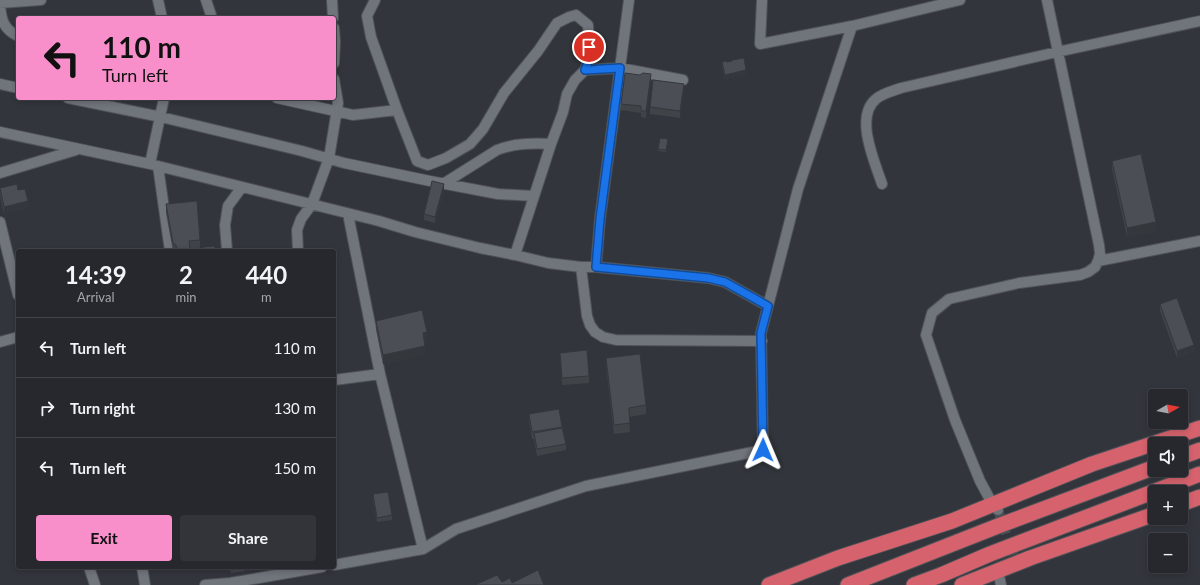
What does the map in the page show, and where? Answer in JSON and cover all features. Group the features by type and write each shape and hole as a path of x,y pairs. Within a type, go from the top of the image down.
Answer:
{"highway":[{"path":"769,585 838,558 996,507 1092,464 1200,428"},
{"path":"1188,454 1200,450"},
{"path":"848,585 998,526 1148,470"},
{"path":"914,585 990,554 1200,474"},
{"path":"1188,502 1200,498"},
{"path":"962,585 999,578 1015,559 1148,516"}],"street":[{"path":"16,35 11,33 4,25 0,4 41,0"},
{"path":"158,0 162,16"},
{"path":"206,0 211,16"},
{"path":"332,0 333,16"},
{"path":"375,0 367,16 371,37 417,161 428,165 446,158 470,144 483,128 504,93 538,50 556,23 576,15 588,25 590,57 585,70 575,80 567,94 563,112 515,255"},
{"path":"596,267 600,219 630,0"},
{"path":"762,0 760,44 852,26 960,0"},
{"path":"996,507 980,481 955,420 926,335 932,314 949,299 1019,283 1080,275 1095,267 1098,261 1100,254 1099,245 1047,0"},
{"path":"882,184 866,136 865,119 869,108 875,100 884,94 901,88 1200,21"},
{"path":"336,565 423,549 456,529 586,486 763,450 761,333 798,189 852,26"},
{"path":"585,70 620,68 683,80"},
{"path":"0,84 16,88"},
{"path":"298,249 297,230 301,219 312,204 329,158 338,103 336,91"},
{"path":"78,100 161,117 344,163 443,184 498,194 534,196"},
{"path":"164,100 154,165 170,249"},
{"path":"285,100 353,115 397,110"},
{"path":"0,132 154,165 379,221 415,232 548,263 720,280 768,306"},
{"path":"443,184 497,150 506,146 515,144 551,144"},
{"path":"0,174 78,149"},
{"path":"227,249 225,225 228,206 242,187"},
{"path":"348,214 380,374 423,549"},
{"path":"0,222 16,287"},
{"path":"1098,261 1200,241"},
{"path":"582,267 587,316 590,325 595,332 603,337 616,340 762,340"},
{"path":"0,342 16,338"},
{"path":"336,380 380,374"},
{"path":"90,569 95,585"},
{"path":"142,569 145,585"},
{"path":"205,585 230,583 310,569"}],"building":[{"path":"744,58 746,70 725,75 722,62"},
{"path":"625,73 640,75 643,73 651,74 646,111 641,111 641,106 621,104"},
{"path":"653,80 684,84 680,111 650,107"},
{"path":"660,138 668,139 666,150 658,149"},
{"path":"1141,154 1156,222 1127,228 1112,161"},
{"path":"432,181 444,184 435,217 424,214"},
{"path":"17,184 18,190 25,189 28,201 4,207 0,188"},
{"path":"197,201 200,240 189,241 190,249 177,249 176,245 173,243 166,204"},
{"path":"215,246 215,249 204,249 203,247"},
{"path":"1177,298 1194,345 1177,351 1160,304"},
{"path":"422,310 427,332 423,333 425,346 383,355 376,321"},
{"path":"587,350 589,376 562,378 560,353"},
{"path":"640,354 646,405 629,408 630,423 614,425 606,358"},
{"path":"559,409 562,427 532,432 529,414"},
{"path":"562,428 566,444 537,449 534,433"},
{"path":"388,492 392,515 377,518 373,494"},
{"path":"538,570 544,585 475,585 497,575 502,582 510,578 512,583"}],"tunnel":[{"path":"998,510 1013,555"}],"route":[{"path":"589,47 590,57 585,70 620,68 600,219 596,267 708,278 725,282 768,306 761,333 763,450"}]}
